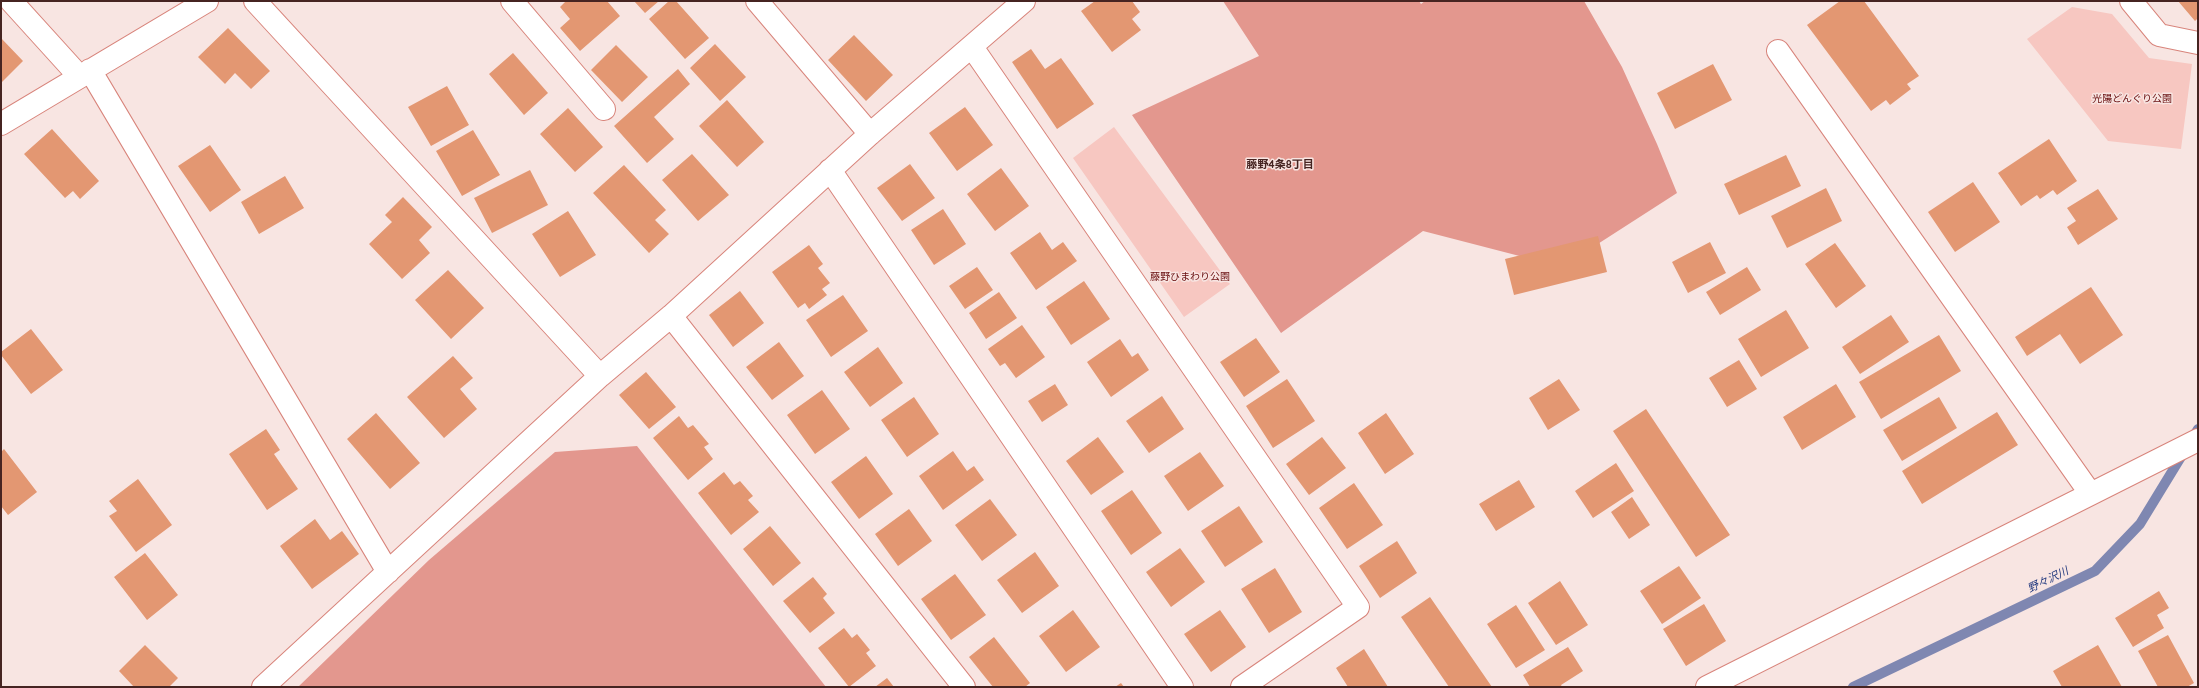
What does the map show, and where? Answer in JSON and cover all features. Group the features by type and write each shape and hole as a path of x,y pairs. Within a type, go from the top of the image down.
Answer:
{"street":[{"path":"11,1 84,73 388,572"},
{"path":"1,124 84,73 207,1"},
{"path":"255,1 600,376"},
{"path":"512,1 604,110"},
{"path":"757,1 870,134"},
{"path":"263,687 600,376 671,316 870,134 1024,1"},
{"path":"2131,1 2159,35 2198,43"},
{"path":"972,47 1358,607 1242,687"},
{"path":"1778,51 2090,493"},
{"path":"830,170 1182,687"},
{"path":"671,316 964,687"},
{"path":"1707,687 2090,493 2111,486 2198,440"}],"green space":[{"name":"光陽どんぐり公園","path":"2072,7 2112,14 2149,58 2192,64 2181,149 2108,141 2027,39"},
{"name":"藤野ひまわり公園","path":"1114,127 1230,284 1184,317 1073,158"}],"shaded area":[{"path":"1223,1 1419,1 1421,4 1425,1 1584,1 1622,67 1657,144 1677,193 1562,267 1423,231 1281,333 1132,115 1259,56"},
{"path":"637,446 826,687 298,687 429,560 555,452"}],"building":[{"path":"566,1 607,1 620,16 580,51 560,28 570,19 560,7"},
{"path":"634,1 659,1 645,13"},
{"path":"669,1 676,1 709,38 685,59 649,19"},
{"path":"1095,1 1132,1 1140,12 1132,19 1141,30 1112,52 1081,11"},
{"path":"1840,1 1864,1 1919,76 1907,84 1911,89 1890,105 1886,100 1871,111 1807,25"},
{"path":"2178,1 2198,1 2198,18 2195,21"},
{"path":"228,28 270,71 251,89 235,73 225,84 198,57"},
{"path":"854,35 893,75 866,101 828,60"},
{"path":"1,38 23,61 1,83"},
{"path":"715,44 746,77 720,101 690,68"},
{"path":"616,45 648,77 622,102 591,70"},
{"path":"1031,49 1045,69 1061,58 1094,104 1057,129 1012,62"},
{"path":"513,53 548,93 524,115 489,74"},
{"path":"1713,64 1732,100 1675,129 1657,93"},
{"path":"678,69 690,84 654,117 674,139 647,163 614,126"},
{"path":"447,86 469,125 431,146 408,107"},
{"path":"727,100 764,142 737,167 699,126"},
{"path":"965,107 993,145 957,171 929,133"},
{"path":"568,108 603,147 575,172 540,134"},
{"path":"52,129 99,181 80,199 73,191 65,198 24,154"},
{"path":"473,130 500,175 462,196 436,151"},
{"path":"2049,139 2077,181 2057,195 2053,190 2040,199 2037,195 2021,206 1998,173"},
{"path":"210,145 241,190 210,212 178,166"},
{"path":"692,154 729,195 698,221 662,180"},
{"path":"1786,155 1801,186 1739,215 1724,184"},
{"path":"910,164 935,198 902,221 877,188"},
{"path":"624,165 666,210 655,220 669,234 649,253 593,193"},
{"path":"1001,168 1029,206 995,231 967,194"},
{"path":"530,170 548,205 492,233 474,198"},
{"path":"285,176 304,208 259,234 241,202"},
{"path":"1973,182 2000,222 1955,252 1928,212"},
{"path":"1826,188 1842,221 1787,248 1771,216"},
{"path":"2098,189 2118,219 2078,245 2067,227 2076,221 2067,208"},
{"path":"403,197 432,227 419,240 430,253 402,279 369,244 392,222 385,215"},
{"path":"943,209 966,244 934,265 911,230"},
{"path":"568,211 596,255 560,277 532,234"},
{"path":"1040,232 1052,250 1063,242 1077,261 1036,290 1010,253"},
{"path":"1598,236 1607,272 1514,295 1505,259"},
{"path":"1710,242 1726,273 1688,293 1672,262"},
{"path":"1835,243 1866,286 1836,308 1805,264"},
{"path":"809,245 823,264 818,268 830,283 822,289 827,295 809,309 805,303 798,308 772,272"},
{"path":"977,267 993,290 965,309 949,286"},
{"path":"1747,267 1761,290 1720,315 1706,292"},
{"path":"448,270 484,308 451,339 415,300"},
{"path":"1084,281 1110,319 1071,345 1046,307"},
{"path":"2091,287 2123,335 2080,364 2060,334 2027,356 2015,337"},
{"path":"740,291 764,323 733,347 709,315"},
{"path":"999,292 1017,318 986,339 969,313"},
{"path":"843,295 868,331 831,357 806,320"},
{"path":"1786,310 1809,348 1761,377 1738,339"},
{"path":"1891,315 1909,342 1860,374 1842,347"},
{"path":"1022,325 1045,357 1016,378 1005,363 1000,366 988,349"},
{"path":"31,329 63,370 31,394 1,355 1,352"},
{"path":"1939,335 1961,371 1881,419 1859,382"},
{"path":"1256,338 1280,372 1244,397 1220,362"},
{"path":"1120,339 1132,357 1138,353 1149,370 1111,397 1087,362"},
{"path":"779,342 804,376 772,400 746,367"},
{"path":"878,347 903,383 870,407 844,372"},
{"path":"453,356 473,378 460,389 477,409 444,438 407,397"},
{"path":"1739,360 1757,389 1727,407 1709,378"},
{"path":"646,372 676,407 649,429 619,395"},
{"path":"1287,379 1315,421 1273,448 1246,406"},
{"path":"1559,379 1580,410 1548,430 1529,398"},
{"path":"1055,384 1068,405 1042,422 1028,401"},
{"path":"1836,384 1856,417 1802,450 1783,417"},
{"path":"822,390 850,429 815,454 787,415"},
{"path":"1162,396 1184,429 1149,453 1126,421"},
{"path":"914,397 939,434 907,457 881,420"},
{"path":"1939,397 1957,428 1902,461 1883,430"},
{"path":"1646,409 1730,535 1696,557 1613,431"},
{"path":"1997,412 2018,445 1922,504 1902,471"},
{"path":"376,413 420,463 390,489 347,439"},
{"path":"1386,413 1414,454 1385,474 1358,433"},
{"path":"679,416 688,428 693,425 709,444 704,447 713,459 688,480 653,438"},
{"path":"266,429 280,450 274,454 298,489 267,510 229,454"},
{"path":"1098,437 1124,472 1091,495 1066,461"},
{"path":"1322,437 1346,468 1309,495 1286,464"},
{"path":"4,449 37,492 8,515 1,506 1,452"},
{"path":"953,451 967,471 974,466 984,480 943,510 919,476"},
{"path":"1200,452 1224,486 1188,511 1164,476"},
{"path":"866,456 893,494 859,519 831,482"},
{"path":"1616,463 1634,491 1593,518 1575,491"},
{"path":"724,472 734,485 740,481 753,496 748,500 759,512 731,535 698,493"},
{"path":"138,479 172,525 136,552 109,516 117,511 109,501"},
{"path":"1519,480 1535,507 1496,531 1479,504"},
{"path":"1354,483 1383,525 1347,549 1319,508"},
{"path":"1132,490 1162,533 1131,555 1101,511"},
{"path":"1632,497 1650,525 1629,539 1611,512"},
{"path":"990,499 1017,535 982,561 955,525"},
{"path":"1239,506 1263,542 1225,567 1201,531"},
{"path":"909,509 932,541 898,566 875,534"},
{"path":"315,519 330,540 342,531 359,554 312,589 280,546"},
{"path":"770,526 801,563 773,586 743,549"},
{"path":"1397,541 1417,573 1380,598 1359,566"},
{"path":"1180,548 1205,582 1171,607 1146,572"},
{"path":"1035,552 1059,586 1022,613 997,580"},
{"path":"145,553 178,595 147,620 114,577"},
{"path":"1679,566 1701,598 1662,624 1640,591"},
{"path":"1275,568 1302,612 1269,633 1241,589"},
{"path":"955,574 986,615 951,640 921,599"},
{"path":"813,577 827,594 823,598 835,613 810,633 783,601"},
{"path":"1560,581 1588,625 1556,645 1528,603"},
{"path":"2159,591 2169,608 2157,615 2164,628 2133,647 2115,618"},
{"path":"1430,597 1492,687 1449,687 1401,617"},
{"path":"1704,604 1726,641 1686,666 1663,629"},
{"path":"1516,605 1545,650 1516,668 1487,624"},
{"path":"1073,610 1100,647 1066,672 1039,636"},
{"path":"1220,610 1246,647 1211,672 1184,634"},
{"path":"844,628 852,638 857,634 870,650 866,653 876,666 849,687 818,648"},
{"path":"2168,635 2194,683 2187,687 2158,687 2138,651"},
{"path":"994,637 1030,683 1025,687 993,687 969,657"},
{"path":"145,645 178,678 169,687 134,687 119,671"},
{"path":"2098,645 2122,687 2062,687 2053,671"},
{"path":"1568,647 1583,671 1561,685 1562,687 1530,687 1523,675"},
{"path":"1364,649 1388,687 1348,687 1336,668"},
{"path":"887,678 894,687 875,687"},
{"path":"1121,683 1124,687 1115,687"}],"waterway":[{"name":"野々沢川","path":"1853,687 2095,571 2140,524 2198,429"}],"district":[{"name":"藤野4条8丁目","path":"1280,165"}]}
